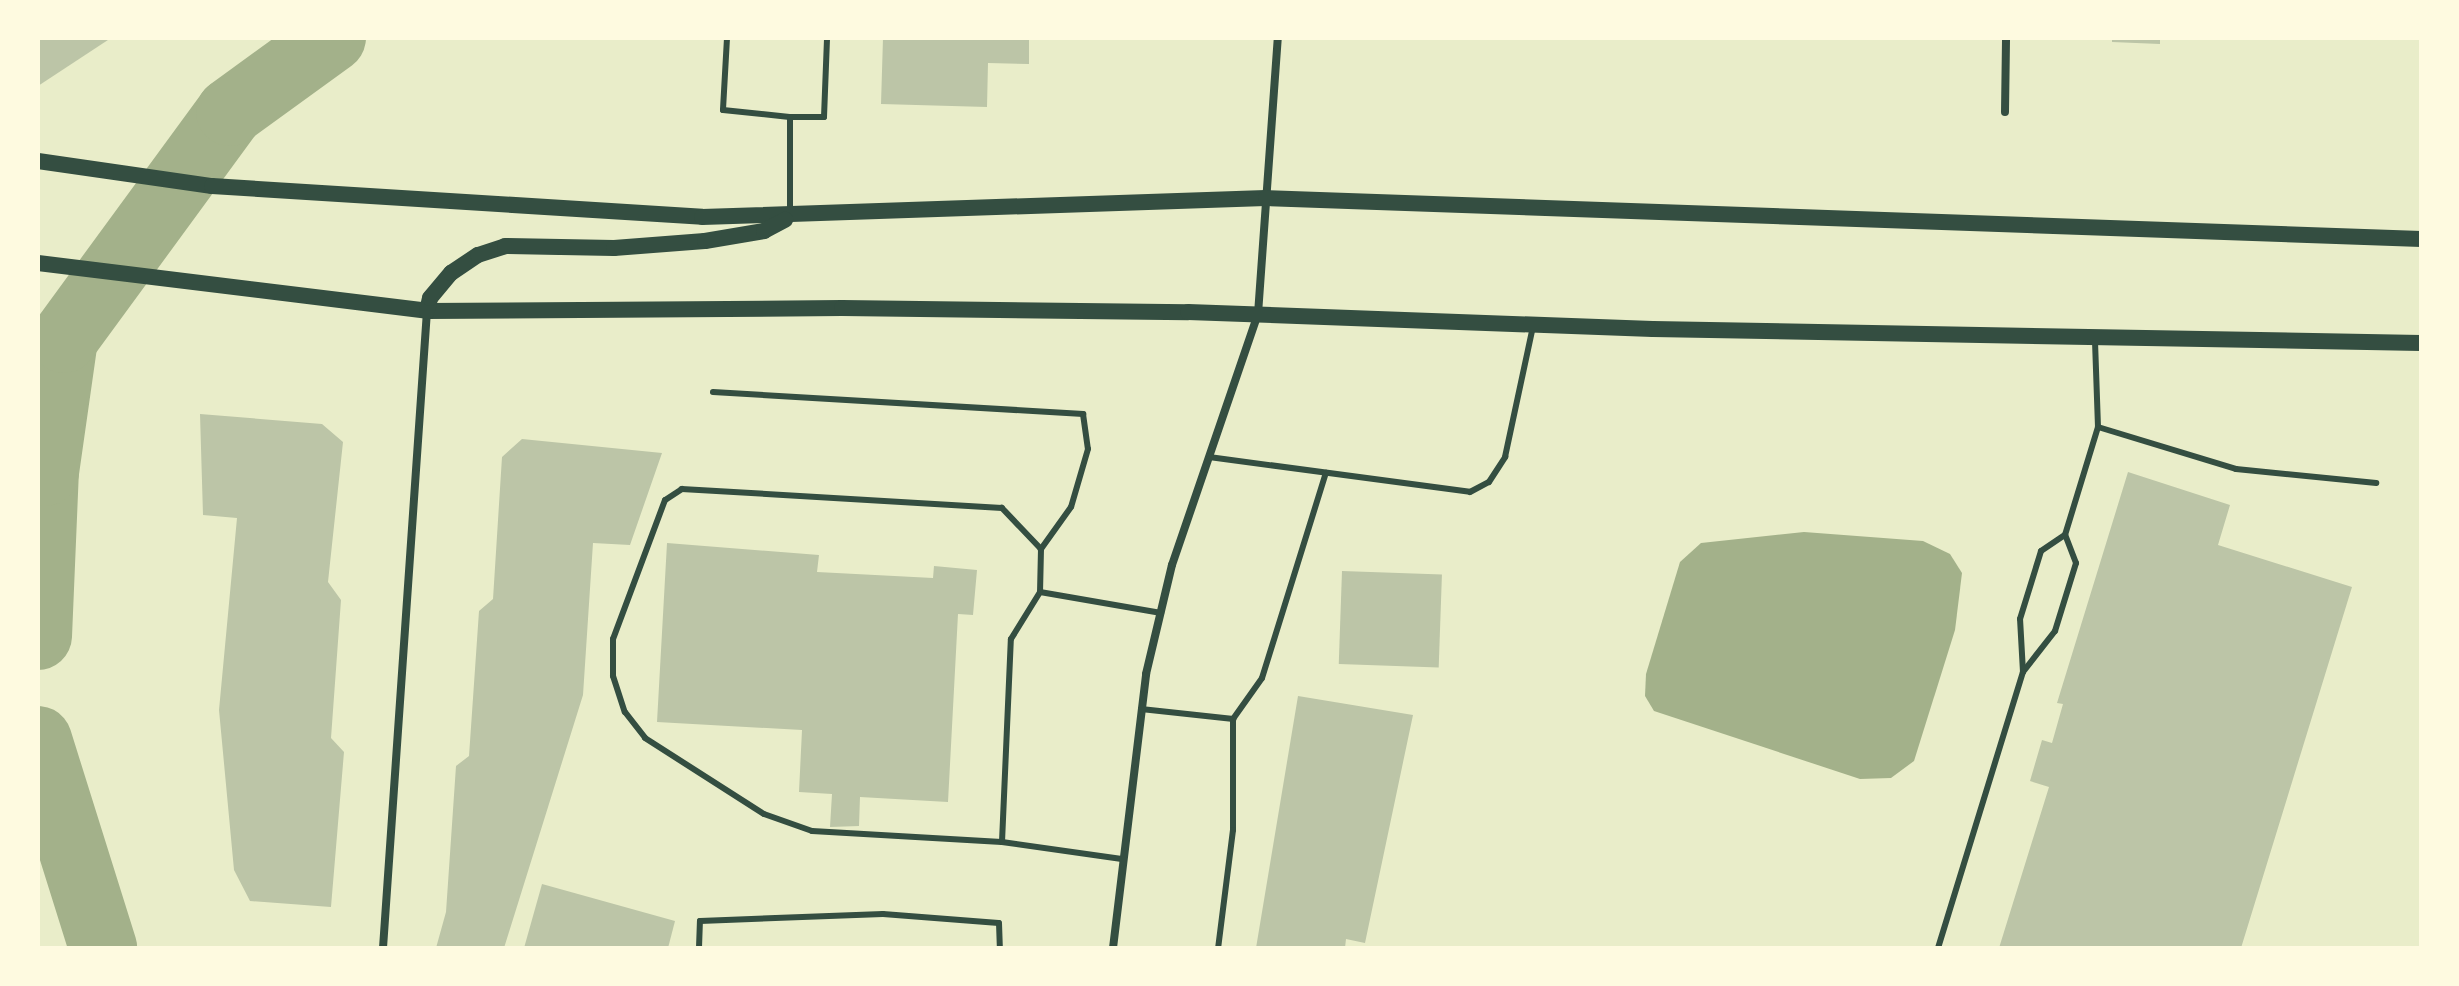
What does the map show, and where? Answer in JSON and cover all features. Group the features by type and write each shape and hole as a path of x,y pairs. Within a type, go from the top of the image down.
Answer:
{"main road":[{"path":"39,161 212,186 790,218 1266,198 2421,239"},
{"path":"427,311 430,298 451,273 478,255 505,246 614,248 705,241 764,231 790,218"},
{"path":"38,263 427,311 842,308 1258,314 1534,324 2421,343"}],"street":[{"path":"1113,948 1141,709 1161,613 1209,457 1258,314 1278,38"},
{"path":"2005,112 2006,38"},
{"path":"383,948 427,311"}],"lane":[{"path":"727,38 723,110 790,117 824,117 827,38"},
{"path":"790,117 790,218"},
{"path":"1209,457 1470,492 1489,482 1505,457 1534,324"},
{"path":"2023,672 2055,631 2076,563 2065,535 2098,427 2094,337"},
{"path":"713,392 1083,414 1088,449 1071,507 1041,549 1040,592 1011,639 1002,842"},
{"path":"2098,427 2236,469 2376,483"},
{"path":"1218,948 1233,830 1233,719 1262,678 1326,473"},
{"path":"1041,549 1002,508 682,489 665,500 613,639 613,676 625,712 645,738 764,814 812,831 1002,842 1122,859"},
{"path":"1938,948 2023,672 2020,619 2041,551 2065,535"},
{"path":"1040,592 1161,613"},
{"path":"1141,709 1233,719"},
{"path":"699,948 700,921 883,914 999,923 1000,948"}],"shaded area":[{"path":"1804,532 1923,541 1950,554 1962,573 1955,630 1914,761 1891,778 1860,779 1654,711 1645,696 1646,674 1680,562 1701,543"}],"building":[{"path":"38,38 111,38 38,86"},
{"path":"883,38 1029,38 1029,64 988,63 987,107 881,104"},
{"path":"2112,38 2160,38 2160,44 2112,42"},
{"path":"200,414 322,424 343,442 328,582 341,600 331,738 344,752 331,907 250,901 234,870 219,710 237,518 203,515"},
{"path":"522,439 662,453 630,545 593,543 583,695 504,948 436,948 446,912 456,766 469,756 479,611 493,599 502,457"},
{"path":"2128,472 2230,505 2218,545 2352,587 2241,948 1999,948 2049,787 2030,781 2042,740 2052,743 2063,704 2057,703"},
{"path":"667,543 819,555 817,572 933,578 934,566 977,570 973,615 958,614 948,802 860,797 859,826 830,827 832,794 799,792 802,730 657,722"},
{"path":"1342,571 1442,574 1439,667 1339,664"},
{"path":"1298,696 1413,715 1365,943 1346,939 1345,948 1256,948"},
{"path":"542,884 675,921 668,948 524,948"}],"waterway":[{"path":"38,636 45,472 64,339 230,112 332,38"},
{"path":"38,740 103,948"}]}
